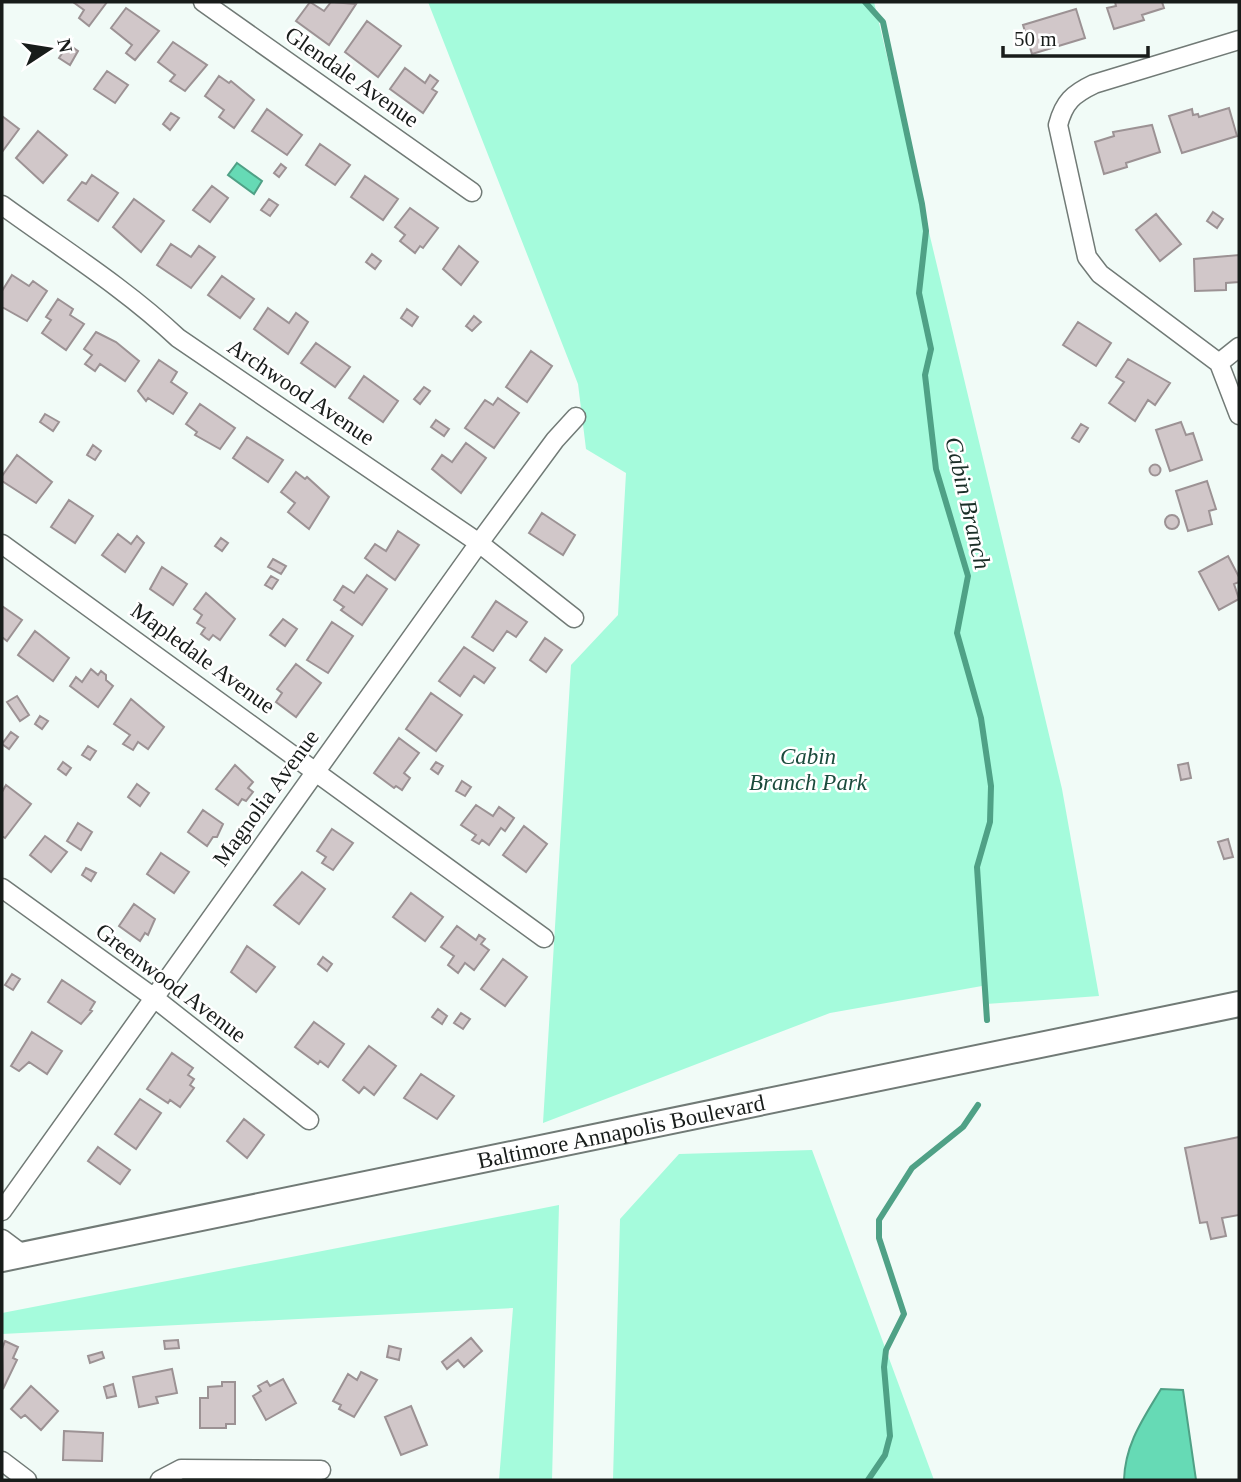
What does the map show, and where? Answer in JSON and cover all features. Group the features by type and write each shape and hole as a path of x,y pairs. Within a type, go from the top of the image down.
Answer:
{"main road":[{"name":"Baltimore Annapolis Boulevard","path":"8,1251 1239,1004"}],"street":[{"name":"Glendale Avenue","path":"203,2 472,192"},
{"path":"1239,40 1094,84 1075,93 1063,106 1058,125 1087,257 1100,274 1219,363 1239,415"},
{"name":"Archwood Avenue","path":"2,205 115,288 140,301 178,338 479,543 574,618"},
{"path":"1219,363 1239,347"},
{"name":"Magnolia Avenue","path":"2,1211 479,543 555,440 576,417"},
{"name":"Mapledale Avenue","path":"2,544 316,769 544,938"},
{"name":"Greenwood Avenue","path":"2,888 153,997 309,1121"},
{"path":"2,1461 27,1480"},
{"path":"160,1480 181,1469 321,1469"}],"green space":[{"name":"Cabin Branch Park","path":"428,2 874,2 1062,789 1099,996 986,1004 982,986 830,1013 543,1123 571,665 618,615 626,473 586,449 578,384"},
{"path":"812,1150 934,1480 613,1480 620,1219 679,1154"},
{"path":"559,1205 552,1480 499,1480 513,1308 2,1334 2,1313"}],"shaded area":[{"path":"237,163 262,181 254,194 228,175"},
{"path":"1161,1389 1183,1390 1196,1480 1124,1480 1131,1443"}],"building":[{"path":"73,2 107,2 89,26 79,18 84,10"},
{"path":"310,2 324,11 331,2 356,4 329,45 296,21"},
{"path":"1115,2 1162,2 1164,8 1142,15 1144,20 1114,29 1107,8 1116,6"},
{"path":"126,8 159,31 135,60 126,53 132,45 111,28"},
{"path":"1076,9 1085,38 1032,54 1023,25"},
{"path":"367,21 401,46 378,77 345,52"},
{"path":"173,42 207,65 185,91 170,81 175,75 158,62"},
{"path":"68,44 78,51 70,65 59,58"},
{"path":"405,68 425,83 430,75 438,81 432,89 437,92 423,113 390,89"},
{"path":"107,71 128,85 115,103 94,89"},
{"path":"219,76 229,83 231,81 254,100 234,128 219,117 224,110 205,96"},
{"path":"1229,108 1237,136 1182,153 1169,116 1192,109 1193,115 1198,114 1199,117"},
{"path":"267,109 302,135 287,155 252,131"},
{"path":"171,113 179,118 170,130 163,124"},
{"path":"2,116 19,129 2,152"},
{"path":"1152,125 1160,152 1126,163 1127,167 1104,174 1095,142 1114,136 1113,132"},
{"path":"38,131 67,155 43,183 16,158"},
{"path":"320,144 350,165 335,185 306,165"},
{"path":"281,164 286,168 279,177 274,173"},
{"path":"92,175 118,193 98,221 68,200 82,182 86,184"},
{"path":"365,176 398,199 383,220 351,197"},
{"path":"212,186 228,198 210,222 193,210"},
{"path":"134,199 164,221 141,252 113,227"},
{"path":"269,199 278,205 270,216 261,210"},
{"path":"410,208 438,228 423,248 420,246 415,253 400,241 405,235 395,227"},
{"path":"1213,212 1223,219 1217,228 1207,221"},
{"path":"1156,214 1181,244 1160,261 1136,230"},
{"path":"171,244 191,257 199,246 215,257 191,288 157,265"},
{"path":"459,246 478,262 461,285 443,269"},
{"path":"372,254 381,261 375,269 366,262"},
{"path":"1239,255 1239,282 1226,283 1226,290 1195,291 1194,259"},
{"path":"12,275 29,286 33,281 47,291 27,321 2,307 2,291"},
{"path":"222,276 254,299 240,318 208,295"},
{"path":"58,299 73,309 70,315 84,324 66,350 42,333 51,320 46,317"},
{"path":"268,308 289,323 296,313 308,322 288,354 254,329"},
{"path":"407,309 418,317 412,326 401,318"},
{"path":"474,316 481,322 472,331 466,326"},
{"path":"1078,322 1111,343 1096,366 1063,345"},
{"path":"96,332 116,342 139,361 125,381 100,364 95,371 85,364 92,355 84,349"},
{"path":"316,343 350,367 335,387 301,363"},
{"path":"531,351 552,366 527,402 506,387"},
{"path":"1128,359 1170,383 1155,405 1148,400 1135,421 1109,403 1124,382 1116,377"},
{"path":"159,360 177,372 171,382 187,393 173,414 148,398 146,401 138,391"},
{"path":"364,376 398,401 383,422 349,398"},
{"path":"424,387 430,391 420,404 414,399"},
{"path":"498,398 519,413 494,448 465,428 485,400 493,405"},
{"path":"200,404 235,428 220,449 195,435 197,432 186,424"},
{"path":"45,414 59,422 53,431 40,422"},
{"path":"436,420 449,429 444,436 431,427"},
{"path":"1181,422 1186,435 1193,433 1202,460 1170,471 1156,430"},
{"path":"1081,424 1088,428 1079,442 1072,438"},
{"path":"247,437 283,460 268,482 233,458"},
{"path":"466,443 486,458 461,493 432,469 442,455 452,462"},
{"path":"93,445 101,451 95,460 87,455"},
{"path":"17,455 52,482 36,503 2,481 2,476"},
{"path":"1155,464 1161,470 1155,476 1149,470"},
{"path":"296,472 305,479 307,477 329,497 309,529 288,512 295,503 281,492"},
{"path":"1207,481 1216,509 1209,511 1212,524 1188,531 1176,491"},
{"path":"69,500 93,516 75,543 51,527"},
{"path":"542,513 575,535 563,555 529,533"},
{"path":"1172,515 1177,517 1177,527 1172,529 1167,527 1165,522 1167,517"},
{"path":"398,531 419,545 395,580 365,558 375,544 386,551"},
{"path":"118,534 131,544 137,536 144,543 125,572 102,555"},
{"path":"221,538 228,543 222,551 215,546"},
{"path":"1228,556 1239,577 1239,582 1234,584 1239,599 1219,610 1199,572"},
{"path":"273,559 286,566 281,574 268,567"},
{"path":"162,567 187,584 173,605 150,589"},
{"path":"367,575 387,589 362,625 341,610 344,607 334,600 343,586 354,593"},
{"path":"271,576 278,580 272,589 265,585"},
{"path":"206,593 235,619 220,640 213,635 209,640 206,638 201,634 205,628 197,623 202,615 194,609"},
{"path":"496,601 527,622 516,637 507,631 493,651 472,637"},
{"path":"2,606 22,620 7,641 2,637"},
{"path":"283,619 297,629 285,646 270,635"},
{"path":"332,622 353,636 328,673 307,660"},
{"path":"35,631 69,658 53,681 18,655"},
{"path":"545,638 562,650 546,672 530,660"},
{"path":"464,647 495,668 484,683 474,676 460,696 439,681"},
{"path":"296,664 321,683 296,717 276,702 282,693 277,689"},
{"path":"91,669 98,675 101,671 113,686 98,707 70,686 76,677 82,682"},
{"path":"431,693 462,715 436,751 406,729"},
{"path":"17,696 29,715 20,721 7,702"},
{"path":"131,699 164,727 148,749 138,742 133,750 123,744 130,735 114,724"},
{"path":"40,716 48,721 42,729 35,724"},
{"path":"11,732 18,737 9,749 2,744"},
{"path":"399,738 419,753 404,773 410,778 402,790 396,786 394,788 374,773"},
{"path":"88,746 96,751 90,760 82,755"},
{"path":"63,762 71,768 66,775 58,769"},
{"path":"436,762 443,766 438,774 431,769"},
{"path":"1188,763 1191,778 1181,780 1178,765"},
{"path":"235,765 253,782 248,788 253,792 246,801 242,799 238,805 216,789"},
{"path":"462,781 471,787 465,796 456,791"},
{"path":"137,784 149,793 140,806 128,797"},
{"path":"6,785 31,804 5,838 2,836 2,792"},
{"path":"476,805 493,816 499,807 514,818 505,831 501,828 489,845 482,840 479,844 472,840 476,835 461,825"},
{"path":"203,810 223,824 217,837 213,837 207,846 188,832"},
{"path":"78,823 92,832 81,850 67,841"},
{"path":"524,826 547,844 526,872 503,855"},
{"path":"332,829 353,843 333,870 322,863 326,857 317,851"},
{"path":"45,836 67,852 51,872 30,855"},
{"path":"1228,839 1233,857 1224,859 1218,842"},
{"path":"161,853 189,872 174,893 147,874"},
{"path":"86,868 96,873 91,881 82,875"},
{"path":"302,872 325,889 299,924 274,905"},
{"path":"411,893 443,917 425,941 393,917"},
{"path":"134,904 155,919 148,935 145,933 140,941 119,926"},
{"path":"457,926 476,940 479,935 485,939 481,944 489,950 474,970 465,963 458,973 448,965 454,956 441,947"},
{"path":"247,946 275,967 256,992 231,972"},
{"path":"323,957 332,964 327,971 318,964"},
{"path":"503,959 527,977 505,1006 481,989"},
{"path":"12,974 20,979 13,990 5,985"},
{"path":"62,980 95,1002 90,1010 92,1011 81,1024 48,1002"},
{"path":"438,1009 447,1016 442,1024 432,1017"},
{"path":"461,1013 470,1019 463,1029 454,1023"},
{"path":"314,1022 344,1044 328,1067 320,1061 318,1064 295,1047"},
{"path":"32,1032 62,1051 47,1074 29,1062 19,1071 11,1066"},
{"path":"369,1046 396,1066 374,1095 364,1087 359,1093 343,1080"},
{"path":"172,1053 193,1068 188,1075 194,1079 190,1085 194,1088 180,1107 170,1100 168,1103 147,1089"},
{"path":"421,1074 454,1096 437,1119 404,1098"},
{"path":"140,1099 161,1113 136,1149 115,1134"},
{"path":"244,1119 264,1135 247,1158 227,1141"},
{"path":"1239,1137 1239,1215 1222,1218 1226,1236 1211,1239 1207,1222 1200,1223 1185,1148"},
{"path":"98,1147 130,1170 120,1184 88,1161"},
{"path":"471,1338 482,1351 464,1367 458,1360 447,1369 442,1362"},
{"path":"178,1340 179,1348 165,1349 164,1341"},
{"path":"5,1341 18,1347 13,1358 17,1360 3,1389 2,1349"},
{"path":"389,1346 401,1349 399,1360 387,1357"},
{"path":"102,1352 104,1358 90,1363 88,1356"},
{"path":"172,1369 177,1393 156,1397 158,1403 139,1407 133,1377"},
{"path":"361,1372 377,1380 354,1417 339,1409 341,1405 333,1401 348,1374 357,1380"},
{"path":"283,1379 296,1403 266,1420 253,1396 261,1391 258,1386 267,1381 270,1386"},
{"path":"222,1382 235,1382 235,1424 226,1424 226,1428 200,1428 200,1398 208,1398 208,1387 222,1386"},
{"path":"113,1384 116,1396 107,1398 104,1387"},
{"path":"31,1386 58,1411 41,1430 25,1415 21,1418 11,1409"},
{"path":"411,1406 427,1445 401,1455 385,1417"},
{"path":"64,1431 103,1433 102,1461 63,1460"}],"waterway":[{"name":"Cabin Branch","path":"865,2 883,22 922,204 926,231 919,293 931,349 925,375 936,469 968,576 957,633 981,718 991,786 990,822 977,867 987,1020"},
{"name":"Cabin Branch","path":"868,1480 885,1455 890,1436 884,1367 886,1350 904,1314 879,1238 879,1220 912,1168 963,1127 978,1105"}]}
